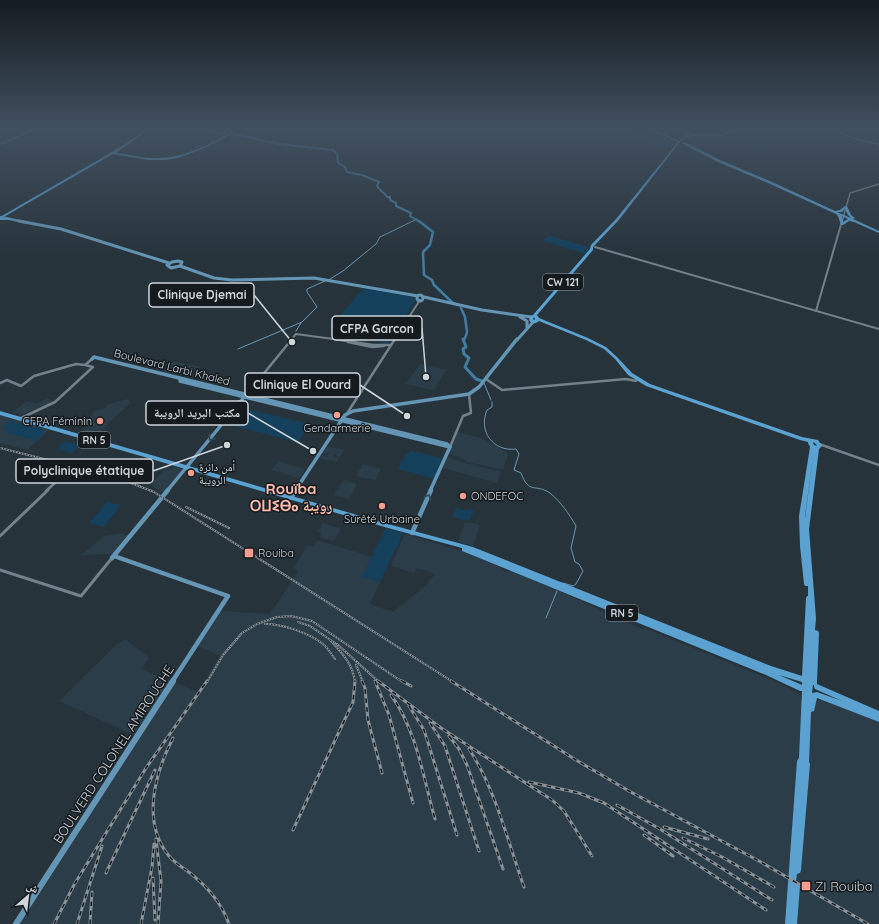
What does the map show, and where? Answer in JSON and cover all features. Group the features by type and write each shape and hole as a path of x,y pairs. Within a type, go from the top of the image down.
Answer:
{"highway":[{"path":"1,217 80,171"},
{"path":"1,217 80,171"},
{"path":"533,319 658,171"},
{"path":"743,171 879,231"},
{"path":"834,211 841,211 846,207 850,215 856,220"},
{"path":"834,211 879,231"},
{"path":"834,211 839,215 842,224 850,220 863,224"},
{"path":"8,213 7,216 11,219"},
{"path":"1,217 11,219"},
{"path":"533,319 587,339 605,348 630,374 648,385 815,445"},
{"path":"533,319 541,319 544,322 587,340 604,349 614,357 626,372 636,381 660,392 815,445"},
{"name":"RN 5","path":"0,412 188,466 291,498 443,541 491,558 771,669 803,679"},
{"path":"793,924 811,617 806,529 815,445"},
{"name":"RN 5","path":"491,558 761,670 801,690"},
{"path":"803,765 800,748 801,690 799,683 803,679 810,598"},
{"path":"803,765 809,752 816,695 818,691 816,685 815,604 810,598"},
{"path":"803,679 809,679 816,685 879,714"},
{"path":"801,690 807,695 816,695 879,718"},
{"path":"789,924 794,887"}],"main road":[{"path":"11,219 61,229 169,263 179,261 182,263 180,266"},
{"path":"169,263 167,265 169,268 180,266 210,277 226,280 296,277 324,279 412,296 420,299 429,299 533,319"},
{"path":"466,307 481,312 520,316 533,319"},
{"path":"520,316 528,321 533,319"},
{"path":"291,498 343,418 353,411 439,400 469,394 480,387 533,319"},
{"name":"Boulevard Larbi Khaled","path":"92,359 343,418 450,447"},
{"path":"113,557 246,396"},
{"path":"412,533 450,447"},
{"name":"BOULVERD COLONEL AMIROUCHE","path":"16,924 227,597 113,557"}],"street":[{"path":"816,311 850,193 879,184"},
{"path":"594,247 879,329"},
{"path":"343,418 420,299"},
{"path":"246,396 296,334 390,346"},
{"path":"85,365 92,359"},
{"path":"0,383 7,380 21,386 34,376 76,364 93,367 55,402 20,418"},
{"path":"486,379 502,390 626,379 636,381"},
{"path":"450,447 463,416 471,413 469,394"},
{"path":"815,445 831,448 879,465"},
{"path":"0,536 56,481"},
{"path":"0,570 81,596 113,557"}],"shaded area":[{"path":"548,235 591,248 586,254 543,241"},
{"path":"364,288 413,297 416,300 388,344 329,328"},
{"path":"174,361 201,367 185,375 163,372"},
{"path":"420,364 446,370 434,390 406,384"},
{"path":"47,398 53,402 21,415 13,412 27,401 37,404"},
{"name":"CFPA Féminin","path":"128,399 130,403 97,435 83,431 94,411 106,408 106,405"},
{"path":"238,407 310,424 298,442 225,424"},
{"path":"0,415 49,430 27,450 0,443"},
{"path":"12,420 16,421 13,425 22,423 42,429 44,434 36,439 38,440 36,441 7,432 10,427 7,430 2,428"},
{"path":"457,432 481,438 508,453 503,470 467,462 461,458 448,454"},
{"path":"65,441 80,445 72,453 57,449"},
{"path":"327,446 344,450 340,457 336,456 337,453 333,456 339,458 337,462 320,458 321,455 327,457 329,453 322,453"},
{"path":"412,451 442,458 434,479 398,469 406,454"},
{"path":"448,457 501,472 497,483 443,468"},
{"path":"278,461 294,466 292,470 295,466 305,469 299,478 272,470"},
{"path":"363,464 381,469 375,480 356,476"},
{"path":"174,466 184,469 165,493 159,491 151,485 166,467 172,469"},
{"path":"343,480 357,484 349,499 334,495"},
{"path":"107,502 121,505 104,527 89,523"},
{"path":"456,508 474,511 470,520 453,517"},
{"path":"465,522 480,525 473,546 458,542"},
{"path":"322,523 341,529 335,540 333,541 320,537 321,533 318,532"},
{"path":"386,528 403,533 380,582 362,577"},
{"path":"122,533 128,536 113,554 81,555 104,536"},
{"path":"405,534 464,552 502,568 502,570 506,572 510,571 568,595 642,629 644,628 784,685 800,695 801,700 813,705 817,701 824,699 845,706 879,723 879,924 18,924 138,737 59,701 114,647 125,639 149,658 141,669 198,692 220,656 198,646 221,611 270,614 298,571 294,568 307,545 313,547 317,540 372,557 363,577 380,582 370,604 393,612 425,586 435,574 417,568 414,573 391,566"}],"waterway":[{"path":"347,171 362,175 379,182 377,186 378,188 387,197 390,197 390,200 396,203 396,206 411,213 410,216 420,222"},
{"path":"330,279 343,271 376,244 380,237 417,219"},
{"path":"419,221 433,232 430,245 423,252 424,275 432,280 434,285 453,303"},
{"path":"238,349 302,322 317,307 307,292 307,289 325,281"},
{"path":"461,308 465,317 467,332"},
{"path":"296,331 301,323"},
{"path":"464,340 467,333"},
{"path":"463,339 466,347 463,349 464,354 469,358 465,367 476,379 482,381"},
{"path":"484,383 491,400"},
{"path":"492,402 492,407 487,410 484,425 486,432 494,444 508,449 516,449 519,454 514,470 521,473 527,484 533,488 545,490 558,500 576,526 571,548 575,562 579,564 583,571 576,584 573,586 563,583"},
{"path":"546,618 557,591"}],"railway":[{"path":"0,448 116,477 154,492 453,682"},
{"path":"186,507 229,528"},
{"path":"207,682 223,655 242,633 257,624 277,617 291,616 312,621 398,679"},
{"path":"298,622 310,626 335,643"},
{"path":"265,624 288,627 311,636 325,646 335,659"},
{"path":"330,640 343,654 349,664 355,682"},
{"path":"337,644 379,682"},
{"path":"356,665 363,682"},
{"path":"398,679 402,681"},
{"path":"54,924 74,885 146,768 207,681"},
{"path":"362,681 365,688 368,720 382,773"},
{"path":"375,681 389,715 413,803"},
{"path":"378,681 441,728 552,800 564,811 592,856"},
{"path":"402,681 411,686"},
{"path":"451,681 576,760 629,791 759,861 868,924"},
{"path":"293,830 353,702 355,682"},
{"path":"391,695 400,709 413,739 435,819"},
{"path":"409,706 424,730 457,835"},
{"path":"430,723 445,746 479,851"},
{"path":"449,736 459,749 467,765 503,869"},
{"path":"173,738 156,782 153,813 155,828 160,843 169,856 200,881 212,894 222,908 229,924"},
{"path":"469,749 494,798 524,887"},
{"path":"106,873 155,770"},
{"path":"529,782 579,793 604,803 766,910"},
{"path":"617,805 660,829 772,900"},
{"path":"664,827 708,839"},
{"path":"644,835 673,856"},
{"path":"683,838 722,857 774,887"},
{"path":"156,839 161,881 158,924"},
{"path":"141,924 152,867 154,844"},
{"path":"77,924 102,846"},
{"path":"153,878 155,920"},
{"path":"90,924 92,892"}],"place":[{"name":"Clinique Djemai","path":"292,342"},
{"name":"CFPA Garcon","path":"426,377"},
{"name":"Gendarmerie","path":"337,415"},
{"name":"Clinique El Ouard","path":"407,416"},
{"name":"CFPA Féminin","path":"100,421"},
{"name":"Polyclinique étatique","path":"227,445"},
{"name":"مكتب البريد الرويبة","path":"313,451"},
{"name":"أمن دائرة الرويبة","path":"191,473"},
{"name":"ONDEFOC","path":"463,496"},
{"name":"Surêté Urbaine","path":"382,506"},
{"name":"Rouiba","path":"249,553"},
{"name":"ZI Rouiba","path":"806,886"}],"district":[{"name":"Rouïba ⵔⵡⵉⴱⴰ رويبة","path":"291,496"}]}
